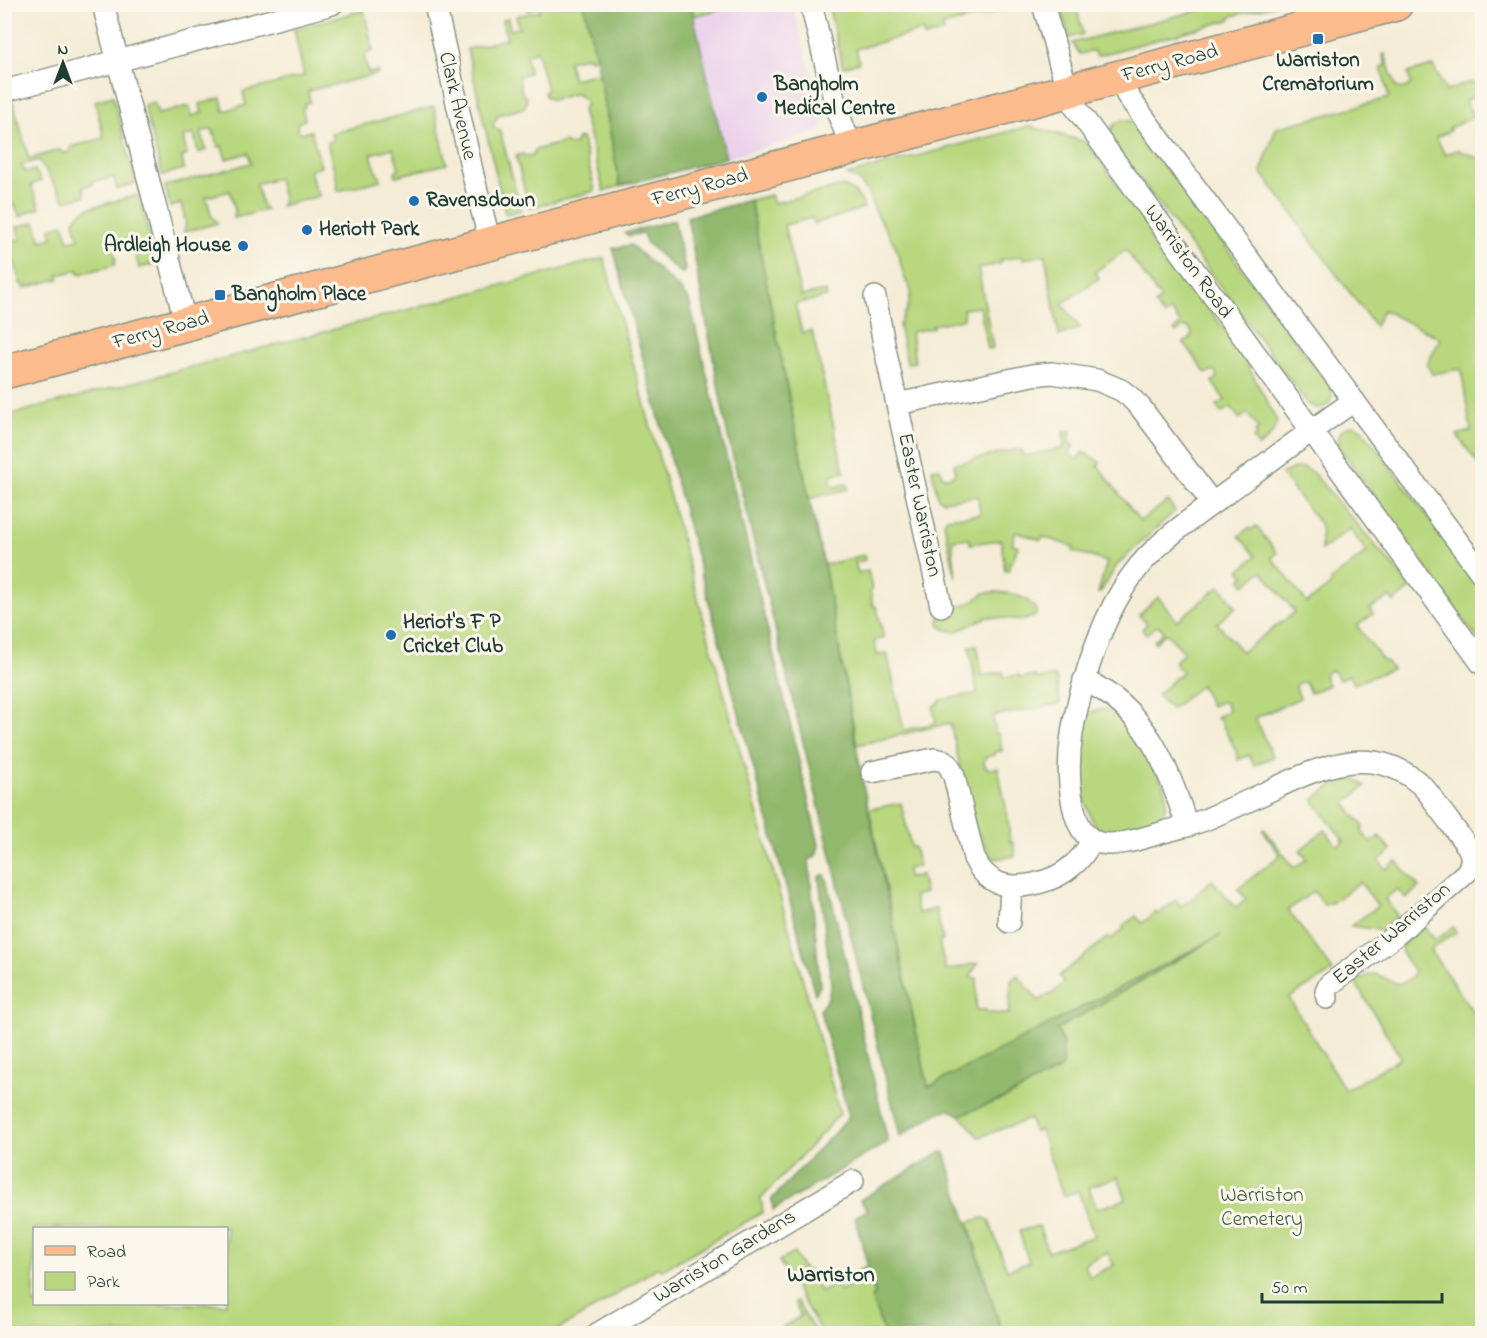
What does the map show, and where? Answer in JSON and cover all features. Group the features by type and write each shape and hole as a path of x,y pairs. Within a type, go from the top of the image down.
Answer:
{"main road":[{"name":"Ferry Road","path":"4,372 1396,4"}],"street":[{"path":"103,4 186,325"},
{"path":"4,91 332,4"},
{"name":"Clark Avenue","path":"435,4 490,243"},
{"path":"811,4 837,111 852,148"},
{"name":"Warriston Road","path":"1043,4 1063,75 1076,108 1482,663"},
{"path":"1120,77 1126,95 1482,574"},
{"name":"Easter Warriston","path":"875,297 941,606"},
{"name":"Easter Warriston","path":"897,404 1032,375 1052,373 1097,380 1121,390 1141,408 1212,503"},
{"path":"872,772 934,759 944,761 954,776 972,851 980,869 993,881 1011,887 1036,884 1061,874 1079,859 1092,840 1086,835 1076,818 1070,780 1071,738 1076,708 1098,636 1117,600 1140,566 1191,518 1354,401"},
{"path":"1084,680 1115,698 1148,733 1164,766 1187,825"},
{"name":"Easter Warriston","path":"1092,840 1116,843 1213,817 1311,771 1336,764 1357,761 1383,764 1405,773 1422,786 1468,847 1471,853 1471,865 1467,872 1396,935 1329,985 1326,992 1327,998"},
{"path":"1009,922 1011,887"},
{"name":"Warriston Gardens","path":"597,1334 853,1181"}],"shaded area":[{"path":"741,4 792,5 813,80 822,125 817,133 726,158 693,16"}],"green space":[{"path":"828,4 1021,5 943,26 944,32 924,37 922,31 856,49 859,62 843,67"},
{"path":"1222,4 1276,5 1096,56 1094,51 1080,54 1072,43"},
{"path":"527,5 584,5 596,57 590,59 589,56 568,61 573,79 599,73 620,186 604,191 582,110 586,104 585,99 577,93 552,100 545,96 544,92 547,90 537,51 526,55 529,73 518,76 523,96 526,96 527,100 524,108 497,115 493,123 495,129 500,131 521,210 507,214 467,49 507,39 502,20 508,18 510,30 519,28 516,16 540,11 539,7 528,10"},
{"path":"584,5 691,5 726,158 620,186"},
{"path":"691,5 724,5 725,8 693,16"},
{"path":"1060,5 1076,5 1083,34 1069,38"},
{"path":"364,10 373,51 364,55 368,73 378,71 378,74 308,91 310,102 304,104 305,107 302,108 305,120 299,122 297,126 298,131 302,133 311,131 321,167 310,170 315,190 318,191 319,196 281,206 283,198 278,178 256,184 262,205 266,210 234,218 235,210 230,191 206,197 212,217 218,223 184,232 186,223 181,204 170,207 165,186 251,163 248,153 226,159 222,146 218,147 212,129 201,132 206,150 198,153 194,134 183,137 187,155 182,157 184,169 162,175 144,105 154,102 158,114 189,106 192,116 202,113 200,104 221,98 224,111 246,105 243,92 304,76 294,29"},
{"path":"1385,54 1398,88 1404,88 1411,83 1408,73 1433,66 1446,91 1470,82 1482,83 1479,94 1465,101 1474,117 1449,128 1450,131 1436,137 1445,155 1459,149 1482,159 1482,469 1457,435 1471,431 1461,369 1432,374 1427,364 1440,338 1383,310 1375,326 1261,172 1276,128 1389,98 1381,67 1386,66 1383,55"},
{"path":"113,96 136,183 117,189 114,177 92,182 92,185 83,187 85,196 65,201 39,160 21,165 25,172 35,170 41,181 31,185 40,208 20,217 15,205 7,207 4,201 5,105 13,102 29,159 59,150 64,153 69,152 71,147 104,138 95,101"},
{"path":"434,107 447,164 396,176 395,172 399,168 393,148 371,154 381,180 338,191 327,142 333,141 331,133"},
{"path":"1123,120 1131,121 1135,125 1331,388 1331,399 1327,405 1318,408 1308,404 1112,141 1110,134 1112,128"},
{"path":"1029,126 1086,142 1238,347 1277,421 1273,432 1259,447 1253,439 1257,436 1255,432 1259,429 1247,413 1240,419 1231,407 1221,413 1216,406 1225,400 1212,382 1216,379 1215,371 1206,374 1184,343 1191,338 1192,333 1189,328 1184,327 1176,333 1174,330 1181,324 1171,311 1164,316 1155,304 1161,299 1126,250 1095,272 1099,278 1062,304 1080,328 1059,336 1045,255 1000,260 1000,264 978,268 993,348 988,349 980,307 963,309 964,319 911,332 915,362 907,363 899,325 908,307 911,290 905,279 895,245 875,211 867,191 858,180 847,175"},
{"path":"582,138 595,191 529,208 516,156 533,155 535,150 565,142 569,145 575,144 577,139"},
{"path":"843,186 856,194 864,208 814,224 812,218 784,225 801,296 826,291 827,297 795,304 802,333 812,331 844,472 832,475 830,482 835,487 847,484 848,489 809,499 750,200 771,195 774,203"},
{"path":"139,195 157,263 139,268 134,249 131,249 128,240 112,244 115,265 79,274 78,270 58,275 59,279 24,288 23,284 20,284 14,260 5,262 5,243 20,239 17,227 35,222 41,241 53,238 50,228 63,224 69,241 79,239 74,221 79,214 89,208"},
{"path":"750,200 824,565 864,789 928,1087 1221,935 1057,1029 1063,1043 1062,1068 1007,1097 960,1115 950,1110 939,1112 900,1136 727,433 687,217"},
{"path":"674,220 685,269 683,273 646,242 643,233 629,236 625,233"},
{"path":"631,245 689,300 819,845 816,856 809,860 820,986 815,994 613,248"},
{"path":"604,258 840,1114 761,1199 763,1212 664,1269 661,1270 658,1267 602,1304 552,1333 5,1333 5,416"},
{"path":"1354,425 1362,429 1482,588 1482,645 1340,448 1341,432 1346,427"},
{"path":"1071,431 1069,443 1074,446 1070,452 1071,456 1079,458 1083,452 1100,462 1098,466 1140,521 1168,501 1175,511 1117,565 1100,593 1098,593 1107,562 1073,551 1074,547 1043,537 1041,540 1016,532 1012,543 1018,546 1012,563 1009,562 1009,571 1005,571 1001,540 970,544 969,538 952,540 956,578 944,523 947,518 980,514 978,496 943,501 938,498 932,469 940,468 942,476 949,477 956,473 954,464 1014,450 1022,450 1024,456 1064,448 1063,432"},
{"path":"1295,468 1305,468 1313,473 1412,588 1394,602 1389,597 1370,609 1373,614 1357,626 1392,669 1354,684 1350,675 1339,680 1335,672 1331,670 1324,676 1328,685 1310,693 1306,683 1297,684 1296,688 1300,698 1255,718 1273,757 1254,765 1249,755 1238,760 1230,738 1219,718 1216,717 1226,712 1228,708 1225,703 1221,702 1211,706 1201,685 1171,709 1157,695 1182,672 1174,663 1184,652 1166,633 1155,643 1154,641 1163,633 1163,630 1156,626 1147,634 1142,629 1147,624 1139,615 1158,597 1177,621 1220,586 1236,607 1217,623 1242,652 1295,612 1262,571 1245,585 1241,580 1245,576 1240,570 1256,556 1239,536 1249,528 1251,530 1256,526 1277,553 1272,558 1307,603 1332,584 1330,581 1367,552 1350,529 1321,550 1321,525 1281,474"},
{"path":"864,555 865,560 855,563 858,573 868,571 873,606 876,606 884,638 874,641 877,655 887,653 904,730 936,723 933,706 941,700 977,693 969,646 977,645 982,676 1003,672 1004,677 1036,676 1037,679 1056,676 1060,704 993,716 1002,751 986,757 984,761 985,767 989,769 998,768 1008,818 1010,842 1013,842 1015,856 993,859 974,825 950,723 857,745 824,565"},
{"path":"995,592 1025,599 1037,612 1035,616 1025,620 987,617 958,631 946,630 940,626 939,619 942,614 974,601 984,593"},
{"path":"1104,709 1121,717 1128,724 1145,749 1164,788 1165,810 1158,820 1148,827 1121,833 1106,832 1094,823 1088,810 1084,794 1081,758 1084,726 1091,713"},
{"name":"Warriston Cemetery","path":"1356,779 1365,786 1345,804 1364,827 1361,831 1371,843 1379,836 1391,850 1379,861 1386,869 1396,861 1419,887 1406,899 1397,889 1385,899 1397,915 1382,930 1351,926 1378,906 1360,882 1333,902 1324,905 1314,891 1288,910 1333,971 1289,998 1345,1090 1401,1058 1355,982 1374,974 1394,983 1405,982 1412,977 1414,972 1402,951 1404,942 1424,926 1435,940 1453,927 1456,932 1430,950 1473,1012 1482,1007 1482,1333 1002,1333 968,1222 984,1218 989,1220 1007,1270 1029,1262 1019,1231 1039,1226 1048,1252 1094,1236 1078,1191 1063,1196 1040,1130 1034,1132 1030,1119 979,1137 960,1115 1007,1097 1062,1068 1057,1029 1196,949 928,1087 869,809 901,803 911,847 914,847 919,867 907,869 908,878 921,875 925,893 914,896 918,913 936,909 943,940 939,942 946,970 978,963 970,977 977,978 976,1010 1009,1014 1011,979 1017,975 1039,1001 1064,983 1059,976 1108,937 1111,939 1124,929 1123,926 1136,916 1142,923 1176,900 1181,906 1197,895 1196,893 1212,880 1236,908 1246,899 1238,889 1280,855 1263,831 1264,829 1294,868 1307,859 1300,850 1325,830 1337,846 1344,841 1313,800 1340,780","holes":["1118,1177 1126,1199 1096,1209 1089,1187","1107,1252 1114,1265 1090,1277 1084,1264"]},
{"path":"825,875 827,879 888,1142 773,1210 772,1199 849,1117 820,1010 828,998 831,984 819,877"},
{"path":"941,1152 945,1153 1002,1333 884,1333 871,1297 875,1295 855,1217 868,1210 860,1200"},
{"path":"794,1253 805,1272 808,1270 821,1292 835,1284 840,1291 851,1284 847,1277 867,1266 875,1295 872,1297 884,1333 822,1333 779,1261"},
{"path":"797,1302 816,1333 784,1333 781,1328 801,1316 794,1303"}],"place":[{"name":"Warriston Crematorium","path":"1318,39"},
{"name":"Bangholm Medical Centre","path":"762,97"},
{"name":"Ravensdown","path":"414,201"},
{"name":"Heriott Park","path":"307,230"},
{"name":"Ardleigh House","path":"243,246"},
{"name":"Bangholm Place","path":"220,295"},
{"name":"Heriot's F P Cricket Club","path":"391,635"}],"district":[{"name":"Warriston","path":"831,1276"}]}
